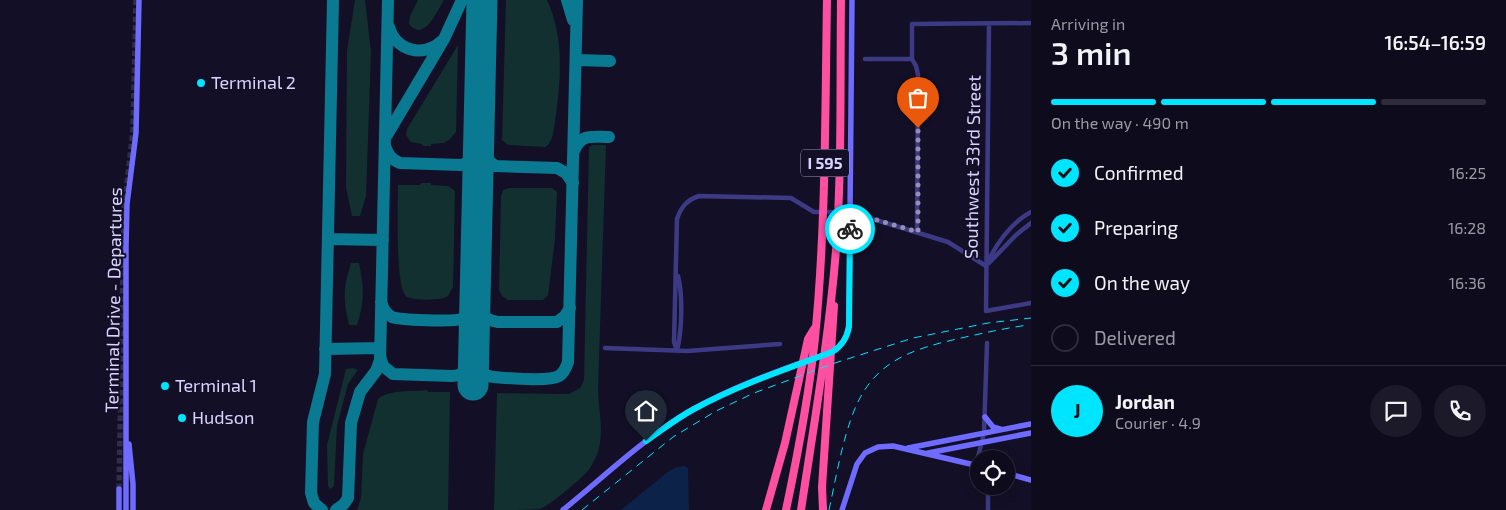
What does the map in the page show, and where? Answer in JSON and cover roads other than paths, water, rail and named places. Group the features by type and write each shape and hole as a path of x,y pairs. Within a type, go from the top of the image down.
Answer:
{"highway":[{"name":"I 595","path":"786,510 807,392 816,325 825,171 827,0"},
{"name":"I 595","path":"801,510 820,388 836,251 841,0"},
{"path":"823,510 822,487 830,386 836,251"},
{"path":"766,510 796,397 808,339 816,325"}],"street":[{"name":"Terminal Drive - Departures","path":"126,510 128,432 126,372 127,208 136,134 139,0"},
{"path":"563,510 646,441 692,410 764,376 832,352 841,346 845,339 849,327 852,0"},
{"path":"918,232 918,75 912,59 912,24 1031,23"},
{"name":"Southwest 33rd Street","path":"989,24 986,311 1031,304"},
{"path":"865,59 912,59"},
{"path":"676,351 674,342 677,219 684,205 695,197 791,198 814,212 850,212 948,242 986,266"},
{"path":"986,266 996,244 1011,226 1031,212"},
{"path":"986,266 1016,235 1031,224"},
{"path":"980,450 985,417 987,343"},
{"path":"605,348 676,351 780,344"},
{"path":"985,417 993,427 1004,429"},
{"path":"903,448 1031,424"},
{"path":"128,432 133,510"},
{"path":"926,454 1031,433"},
{"path":"842,510 853,473 860,460 874,448 893,446 970,464"},
{"path":"1015,476 1031,480"},
{"path":"119,489 119,510"},
{"path":"988,495 988,510"}],"water":[{"path":"684,466 688,468 689,510 621,510 669,471"}],"tunnel":[{"path":"119,489 124,210 133,130 136,0"}],"railway":[{"path":"582,510 673,437 716,411 754,393 835,363 913,338 988,323 1031,318"},
{"path":"829,510 843,447 854,411 862,394 884,368 911,352 943,342 1028,325"}],"place":[{"name":"Terminal 2","path":"201,83"},
{"name":"Terminal 1","path":"165,386"},
{"name":"Hudson","path":"182,418"}]}
